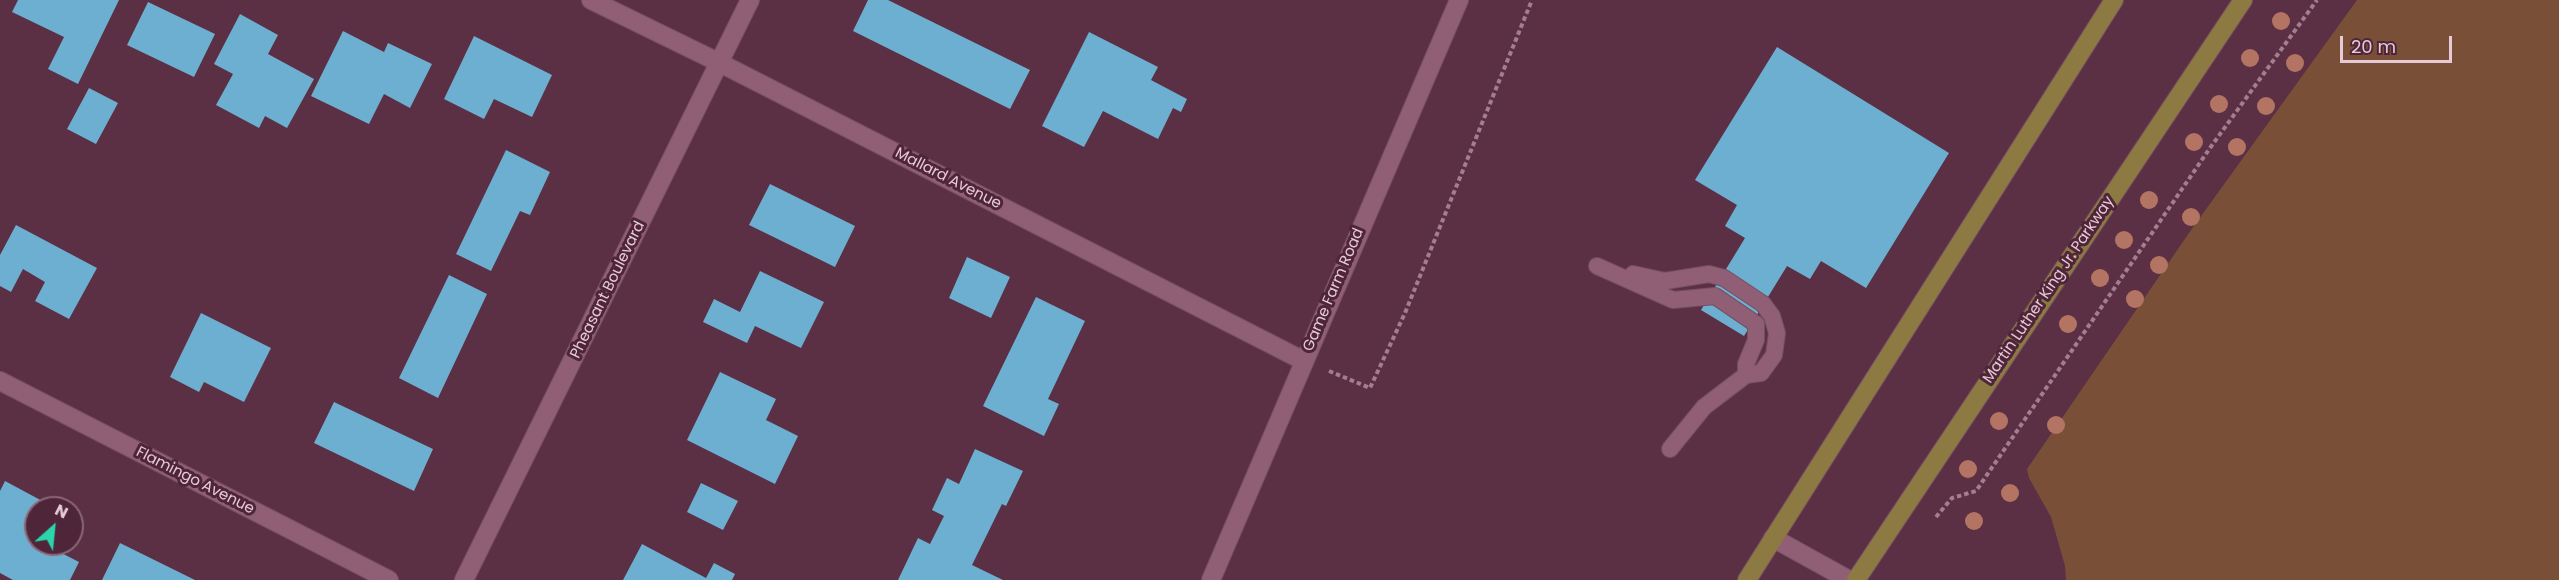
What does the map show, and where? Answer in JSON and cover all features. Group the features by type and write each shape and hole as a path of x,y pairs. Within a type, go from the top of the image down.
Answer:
{"main road":[{"path":"1747,580 2114,0"},
{"name":"Martin Luther King Jr. Parkway","path":"1856,580 2243,0"}],"street":[{"name":"Mallard Avenue","path":"591,0 720,63 1304,361"},
{"name":"Pheasant Boulevard","path":"464,580 750,0"},
{"name":"Game Farm Road","path":"1211,580 1459,0"},
{"name":"Flamingo Avenue","path":"0,381 389,580"},
{"path":"1773,538 1849,580"}],"lane":[{"path":"1597,266 1673,300 1715,296 1756,324 1756,340 1746,364 1746,375 1704,407 1670,449"}],"path":[{"path":"1304,361 1370,388 1405,313 1532,0"},
{"path":"1936,517 1952,498 1976,491 2210,148 2317,0"}],"shaded area":[{"path":"2357,0 2559,0 2559,580 2066,580 2065,566 2051,517 2029,478 2027,469 2191,230"}],"building":[{"path":"18,0 119,0 78,84 48,69 64,37 12,12"},
{"path":"868,0 888,0 1030,70 1010,109 853,31"},
{"path":"148,2 215,34 194,77 127,45"},
{"path":"240,14 278,35 268,54 314,79 287,128 265,116 259,128 216,105 233,74 214,64"},
{"path":"343,31 384,52 388,43 432,64 410,108 384,94 369,124 311,96"},
{"path":"1089,32 1158,67 1151,80 1187,99 1181,112 1173,108 1158,139 1103,111 1084,147 1042,126"},
{"path":"474,36 552,75 532,117 494,99 484,119 444,99"},
{"path":"1777,47 1949,153 1866,288 1821,261 1810,279 1787,266 1744,336 1701,310 1745,238 1725,226 1737,205 1695,180"},
{"path":"89,88 118,103 96,144 67,129"},
{"path":"506,150 550,172 530,215 520,211 491,271 456,254"},
{"path":"770,184 855,226 835,267 749,225"},
{"path":"16,225 97,268 69,319 35,301 45,282 23,269 11,292 0,286 0,255"},
{"path":"967,257 1010,277 991,318 949,298"},
{"path":"760,271 824,302 801,348 755,326 747,343 703,322 714,299 740,312"},
{"path":"449,275 487,294 438,398 399,378"},
{"path":"1036,297 1085,321 1048,399 1059,404 1044,436 983,406"},
{"path":"201,313 271,348 244,402 204,382 199,392 170,377"},
{"path":"720,372 776,399 766,420 798,436 775,484 687,440"},
{"path":"334,402 433,449 414,491 314,443"},
{"path":"975,449 1023,471 1006,506 1002,504 972,565 1003,580 898,580 918,538 930,544 944,516 932,510 947,478 959,484"},
{"path":"5,481 33,496 24,496 24,556 67,556 79,562 70,580 13,580 0,573 0,491"},
{"path":"701,483 738,501 723,530 687,512"},
{"path":"120,543 195,580 102,580"},
{"path":"642,544 706,578 714,563 735,574 732,580 623,580"}]}
